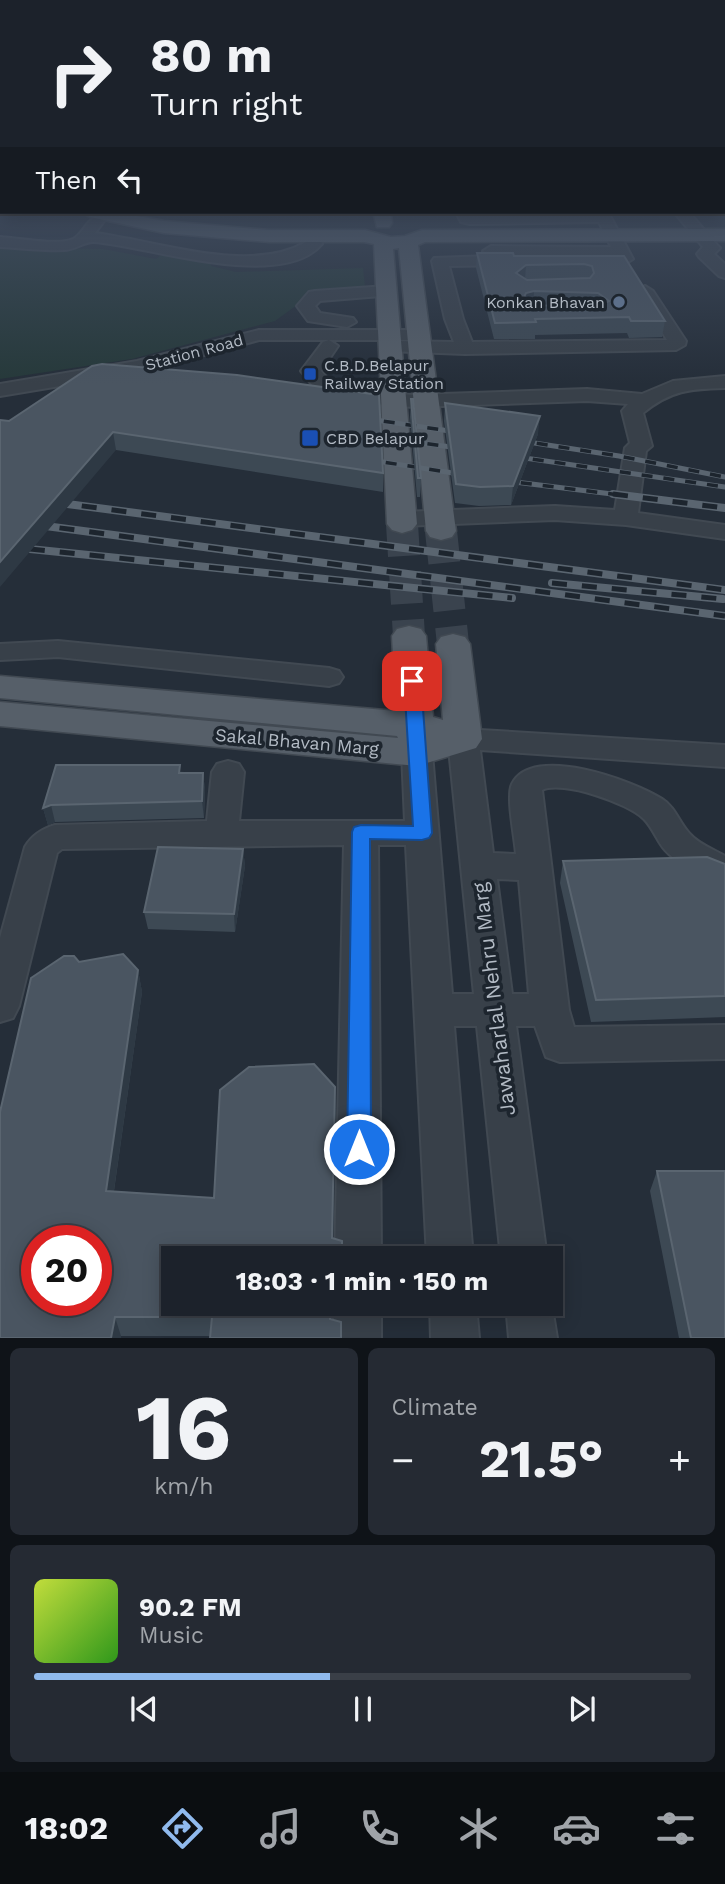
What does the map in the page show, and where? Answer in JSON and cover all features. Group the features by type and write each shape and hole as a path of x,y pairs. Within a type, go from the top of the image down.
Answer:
{"main road":[{"path":"391,259 387,290 402,521"},
{"path":"401,259 419,341 440,525"},
{"path":"409,636 416,739"},
{"path":"453,644 463,739"},
{"name":"Sakal Bhavan Marg","path":"0,687 416,739"},
{"name":"Sakal Bhavan Marg","path":"0,713 416,739 463,739"}],"street":[{"path":"250,259 278,259"},
{"path":"465,348 453,319 448,260 519,268 573,264 579,259"},
{"path":"387,290 315,296 306,306 314,317 389,336 465,348 540,342 606,341 668,347 676,345 677,341 628,259"},
{"path":"711,259 725,273"},
{"name":"Station Road","path":"0,390 138,367 259,335 389,336"},
{"path":"329,346 312,362 310,374 317,384 357,397 394,401 497,402 588,395 646,400"},
{"path":"626,519 636,448 641,446 632,411 658,391 677,385 725,382"},
{"path":"402,521 440,525 555,513 725,532"},
{"path":"0,652 58,649 329,677"},
{"path":"416,739 449,1246"},
{"path":"463,739 725,756"},
{"name":"Jawaharlal Nehru Marg","path":"463,739 523,1246"},
{"path":"222,832 228,772"},
{"path":"725,874 709,860 680,844 665,820 652,808 599,784 545,776 531,780 526,786 550,1010 561,1045 725,1042"},
{"path":"0,1006 42,846 55,837 222,832 422,833"},
{"path":"358,1246 361,832"},
{"path":"479,866 534,867"},
{"path":"434,1010 550,1010"},
{"path":"357,1338 358,1316"},
{"path":"454,1316 455,1338"},
{"path":"530,1316 533,1338"}],"shaded area":[{"path":"0,259 211,259 211,266 236,272 363,268 365,286 308,297 275,321 132,359 0,379"}],"building":[{"path":"479,259 626,259 665,321 631,321 629,317 535,319 536,322 495,323","holes":["526,265 592,266 594,273 590,278 527,280 516,273","534,291 598,293 609,301 597,307 528,305 523,299 526,293"]},
{"path":"102,364 237,375 379,395 383,473 113,432 0,562 0,420 9,421 92,366"},
{"path":"413,399 421,478 418,478"},
{"path":"445,403 540,416 513,486 480,487 456,484"},
{"path":"56,765 180,765 179,773 203,773 202,801 51,805 43,808"},
{"path":"158,847 243,849 234,914 144,912"},
{"path":"707,857 725,864 725,996 596,1000 563,861"},
{"path":"123,954 138,970 106,1191 214,1198 220,1090 249,1067 314,1064 335,1087 332,1238 342,1241 342,1246 161,1246 161,1316 330,1316 330,1319 341,1322 341,1338 210,1338 212,1317 115,1317 111,1338 0,1338 0,1112 31,978 64,956 74,956 79,962"},
{"path":"657,1171 725,1171 725,1338 691,1338"}],"tunnel":[{"path":"402,524 409,636"},
{"path":"441,531 453,644"}],"railway":[{"path":"362,418 463,433"},
{"path":"362,435 466,449"},
{"path":"515,440 619,456 725,477"},
{"path":"511,456 725,487"},
{"path":"364,459 472,476"},
{"path":"499,480 628,496"},
{"path":"613,494 725,508"},
{"path":"52,502 725,590"},
{"path":"0,520 725,616"},
{"path":"0,546 512,598"},
{"path":"552,583 723,599"}],"place":[{"name":"Konkan Bhavan","path":"619,302"},
{"name":"C.B.D.Belapur Railway Station","path":"310,374"},
{"name":"CBD Belapur","path":"310,438"}],"route":[{"path":"359,1149 361,832 422,833 412,681"}]}
